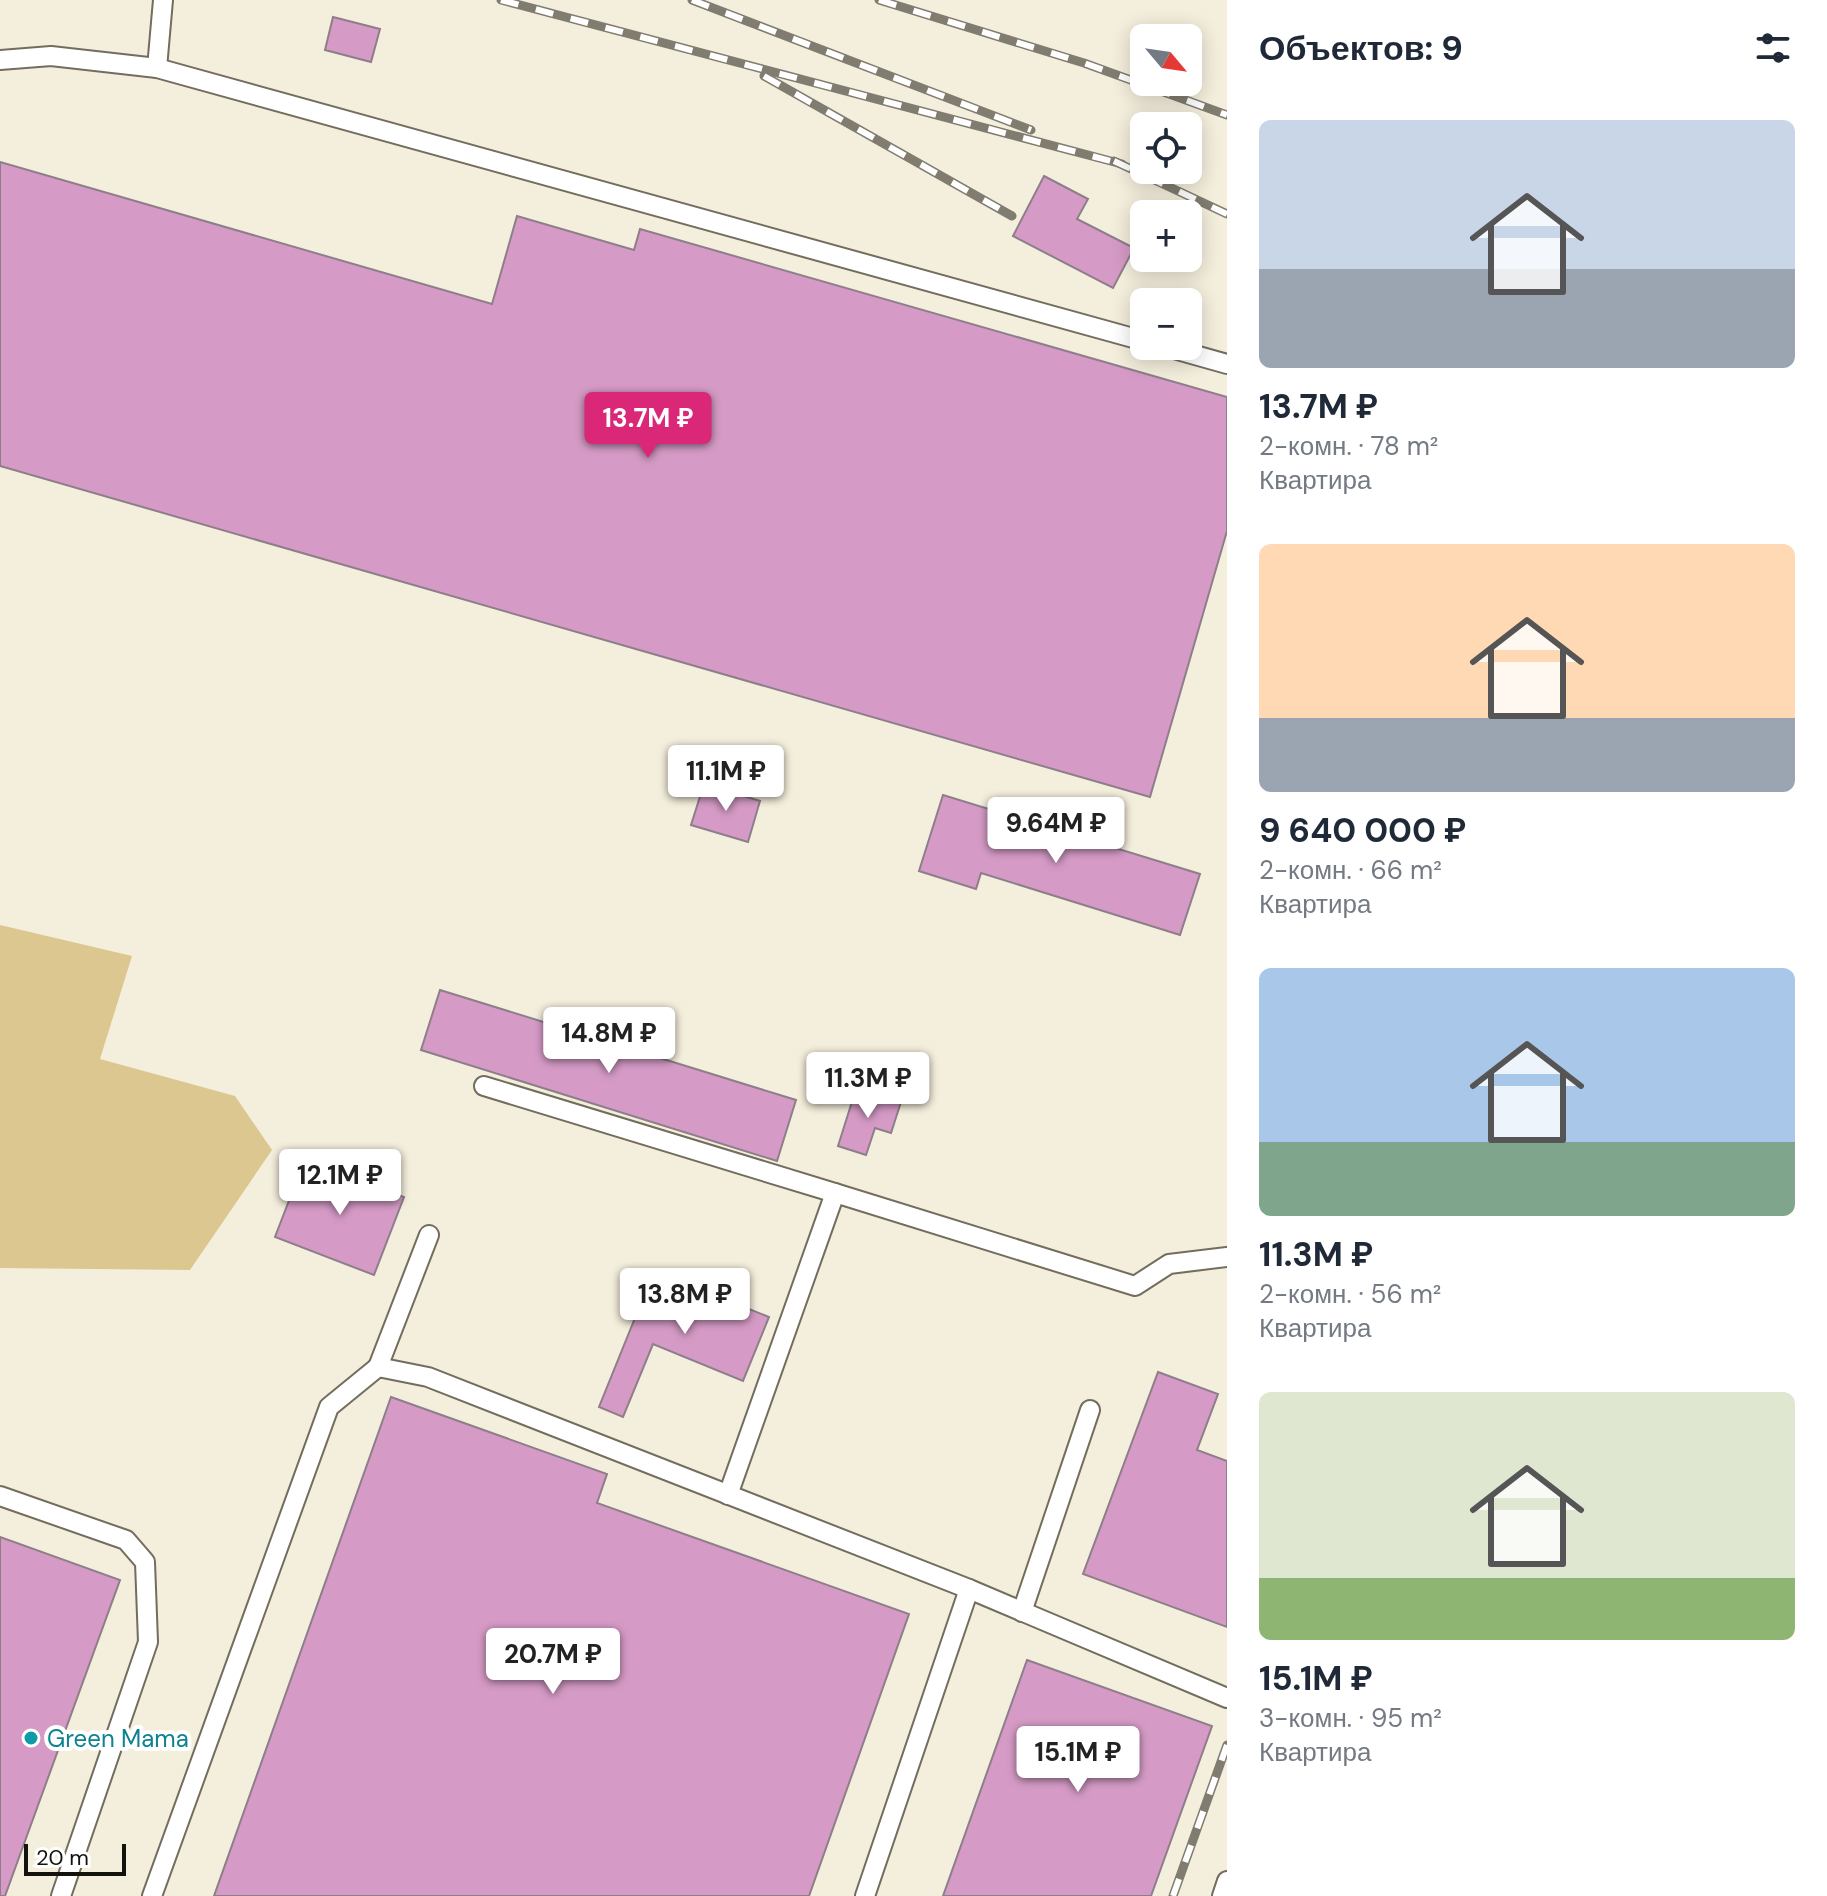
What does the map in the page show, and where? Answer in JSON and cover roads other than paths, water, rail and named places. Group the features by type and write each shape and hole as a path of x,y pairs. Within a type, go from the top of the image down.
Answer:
{"lane":[{"path":"157,68 163,0"},
{"path":"0,60 51,56 157,68 1130,337"},
{"path":"1202,357 1227,364"},
{"path":"484,1086 1135,1286 1169,1264 1227,1257"},
{"path":"728,1495 835,1193"},
{"path":"152,1896 329,1407 378,1367 429,1235"},
{"path":"378,1367 428,1377 969,1589 1227,1698"},
{"path":"1022,1612 1090,1410"},
{"path":"0,1496 126,1540 145,1562 148,1642 61,1896"},
{"path":"865,1896 969,1589"},
{"path":"1222,1896 1227,1881"}],"railway":[{"path":"501,0 1122,164"},
{"path":"692,0 1031,130"},
{"path":"879,0 1084,63 1227,115"},
{"path":"764,76 1012,216"},
{"path":"1114,161 1227,214"},
{"path":"1173,1896 1227,1745"}],"place":[{"name":"Green Mama","path":"31,1738"}]}
